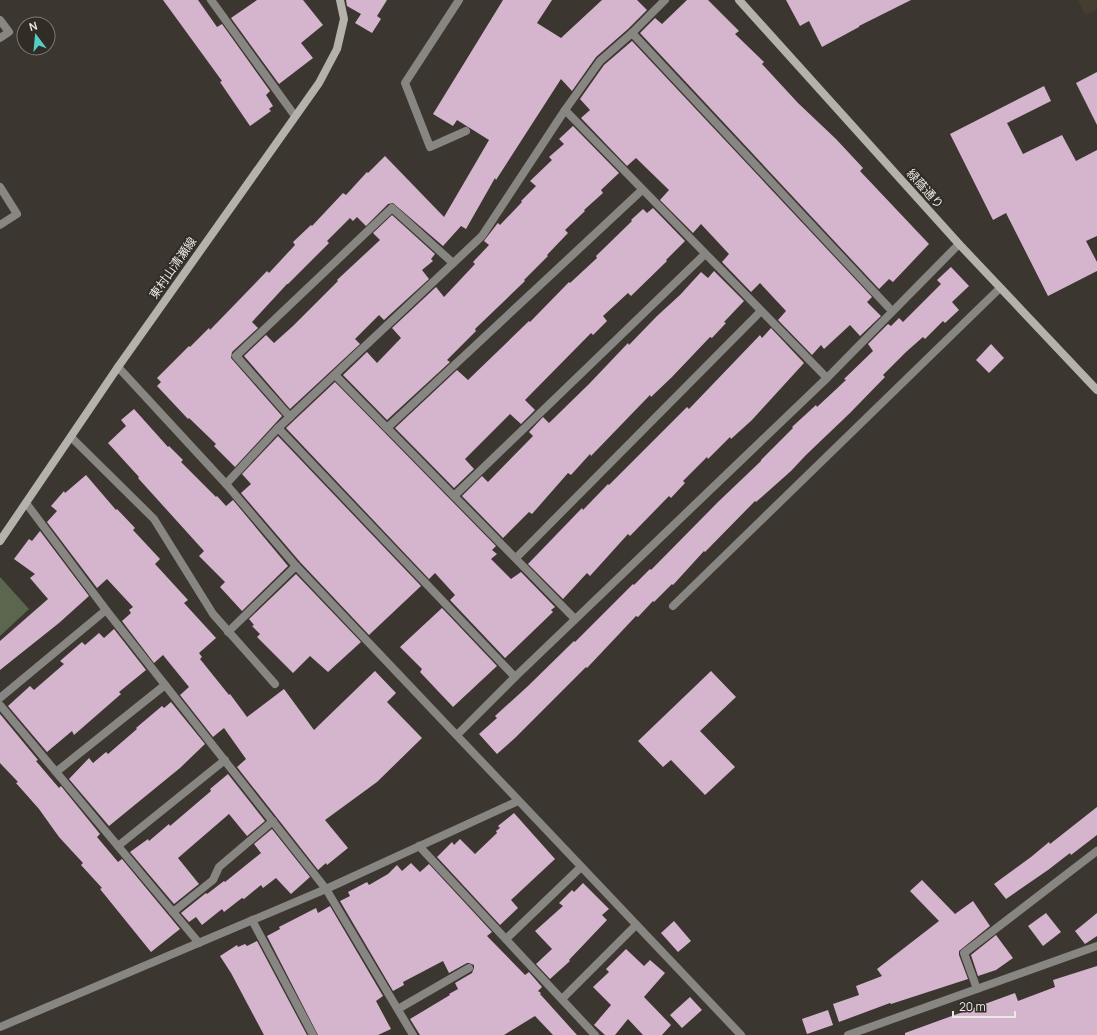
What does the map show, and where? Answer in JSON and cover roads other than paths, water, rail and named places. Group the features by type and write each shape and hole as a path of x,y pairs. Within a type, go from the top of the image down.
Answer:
{"main road":[{"name":"東村山清瀬線","path":"0,542 118,367 319,83 337,49 344,19 340,0"},
{"name":"緑蔭通り","path":"739,0 959,244 1097,390"}],"street":[{"path":"211,0 295,116"},
{"path":"459,0 405,83 430,148 466,131"},
{"path":"226,484 278,428 482,236 564,110 600,61 632,33 665,0"},
{"path":"0,20 9,32 0,38"},
{"path":"632,33 892,311"},
{"path":"564,110 827,378"},
{"path":"0,187 17,214 0,225"},
{"path":"387,428 642,190"},
{"path":"290,417 236,356 392,208 452,264"},
{"path":"457,735 575,619 827,378 959,244"},
{"path":"454,496 705,254"},
{"path":"672,606 1000,288"},
{"path":"516,558 761,311"},
{"path":"118,367 226,484 296,566 741,1035"},
{"path":"335,375 575,619"},
{"path":"278,428 515,677"},
{"path":"71,437 154,519 213,614 275,684"},
{"path":"26,504 106,610 326,889 413,1035"},
{"path":"228,632 296,566"},
{"path":"0,698 106,610"},
{"path":"56,772 165,685"},
{"path":"0,704 199,943"},
{"path":"118,846 225,760"},
{"path":"0,1027 326,889 518,801"},
{"path":"173,912 213,880 219,867 273,821"},
{"path":"419,846 595,1035"},
{"path":"977,989 964,953 1097,851"},
{"path":"506,939 581,867"},
{"path":"252,920 312,1035"},
{"path":"562,999 636,925"},
{"path":"848,1035 1097,946"},
{"path":"398,1009 469,968"}]}
